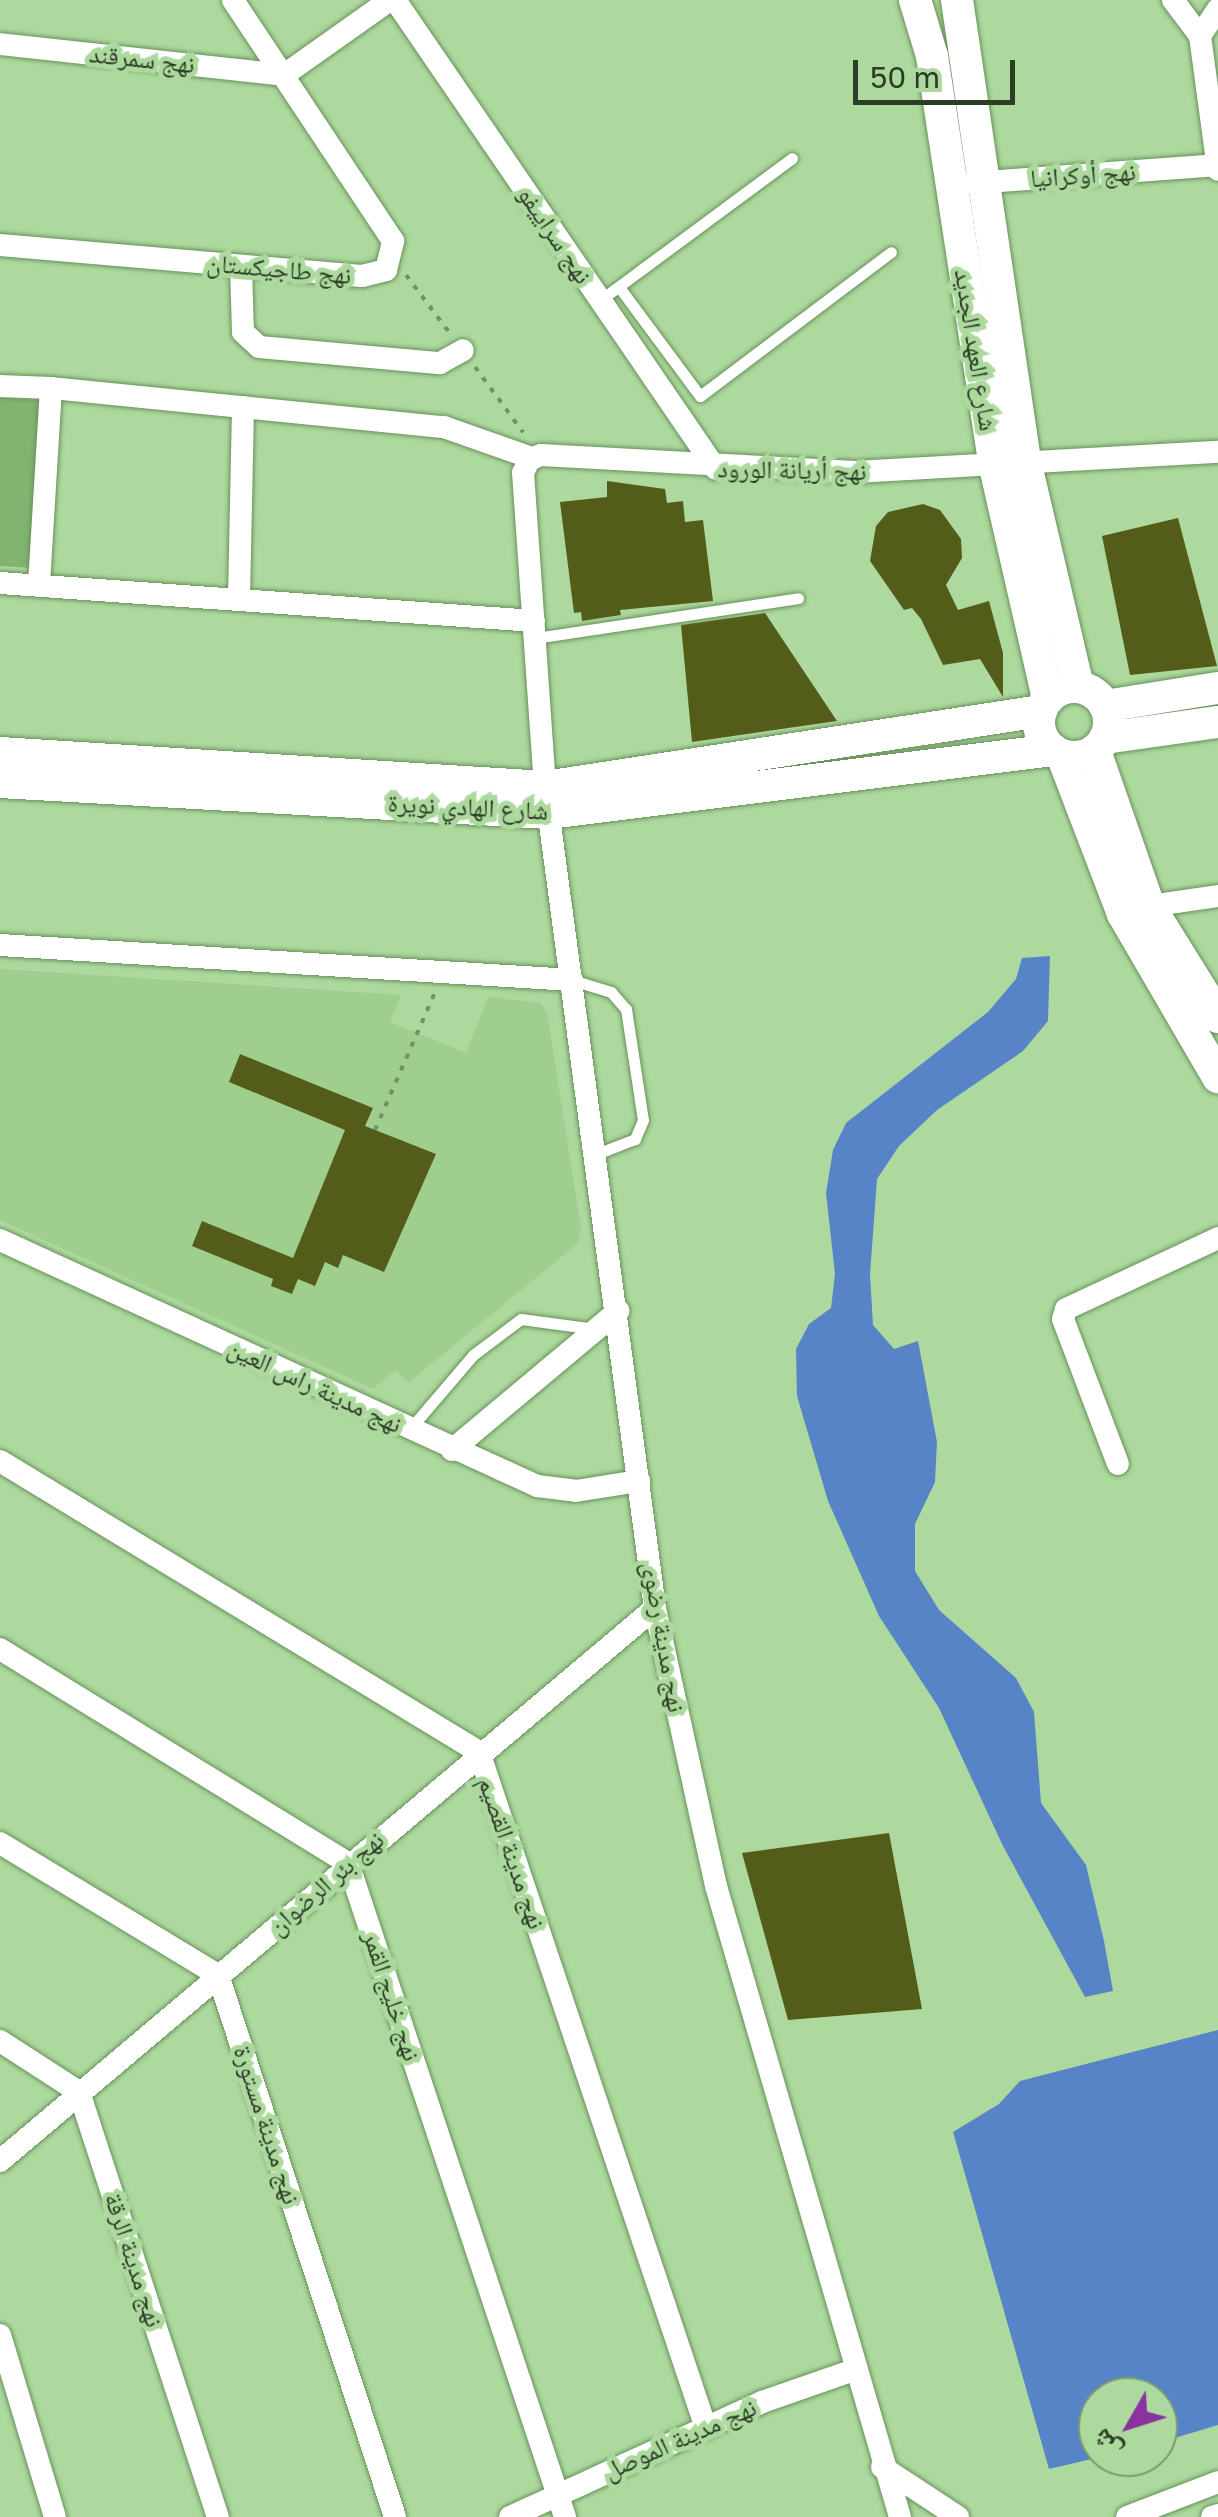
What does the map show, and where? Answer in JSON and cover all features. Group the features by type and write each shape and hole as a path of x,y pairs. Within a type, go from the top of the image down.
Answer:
{"main road":[{"name":"شارع العهد الجديد","path":"915,0 964,184 1010,466 1079,715 1149,906 1218,1018"},
{"name":"شارع العهد الجديد","path":"956,0 964,184"},
{"name":"شارع الهادي نويرة","path":"0,753 547,800 885,735 1079,715 1218,688"},
{"name":"شارع الهادي نويرة","path":"1079,715 1218,722"},
{"name":"شارع الهادي نويرة","path":"0,782 547,800 1057,753 1079,715"},
{"path":"1079,715 1042,736 1057,753 1124,914 1166,998 1218,1076"}],"street":[{"path":"234,0 284,74 393,0"},
{"name":"نهج سراييفو","path":"393,0 609,294 716,469"},
{"path":"1173,0 1200,36 1218,9"},
{"name":"نهج أوكرانيا","path":"964,184 1218,166 1200,36"},
{"name":"نهج سمرقند","path":"0,44 284,74"},
{"name":"نهج طاجيكستان","path":"0,244 374,277 393,257 393,241 284,74"},
{"path":"241,266 243,332 259,347 440,362 463,350"},
{"name":"نهج أريانة الورود","path":"0,386 444,427 532,458 716,469 1010,466 1218,452"},
{"path":"39,585 52,388"},
{"path":"238,599 244,407"},
{"path":"532,458 522,482 547,800"},
{"path":"0,583 238,599 535,630"},
{"name":"نهج مدينة رضوى","path":"547,800 655,1608 704,1838 854,2370 900,2517"},
{"path":"1149,906 1218,896"},
{"path":"0,945 441,976 572,980"},
{"path":"1118,1464 1063,1319 1066,1308 1218,1238"},
{"name":"نهج مدينة راس العين","path":"0,1240 452,1450 554,1490 640,1481"},
{"path":"452,1450 618,1311"},
{"name":"نهج مدينة القصيم","path":"0,1461 478,1752 706,2428"},
{"name":"نهج بئر الرضوان","path":"0,2161 478,1752 655,1608"},
{"path":"0,1649 348,1863"},
{"path":"0,1843 218,1975"},
{"name":"نهج خليج القمر","path":"348,1863 561,2506"},
{"name":"نهج مدينة مستورة","path":"218,1975 395,2517"},
{"path":"0,2041 79,2092"},
{"name":"نهج مدينة الرقة","path":"79,2092 218,2517"},
{"path":"0,2335 56,2517"},
{"name":"نهج مدينة الموصل","path":"510,2517 561,2506 706,2428 854,2370"},
{"path":"882,2466 958,2517"},
{"path":"1127,2517 1218,2482"}],"lane":[{"path":"792,158 609,294 700,396 892,252"},
{"path":"535,630 798,598"},
{"path":"885,735 900,765"},
{"path":"572,980 611,992 626,1008 643,1120 635,1140 594,1154"},
{"path":"409,1430 473,1355 521,1319 595,1329"}],"path":[{"path":"376,1130 441,976"}],"shaded area":[{"path":"0,398 40,400 31,568 0,566"},
{"path":"0,969 401,995 390,1022 466,1053 488,997 540,1003 547,1012 581,1229 577,1244 408,1383 396,1369 373,1389 0,1220"}],"water":[{"path":"1050,956 1048,1021 1023,1051 937,1110 899,1146 877,1179 870,1274 873,1325 894,1349 918,1341 937,1442 935,1482 915,1524 915,1571 939,1610 1016,1678 1034,1712 1041,1803 1086,1865 1113,1991 1085,1997 1003,1846 939,1708 879,1616 828,1501 797,1396 796,1349 809,1324 831,1308 835,1274 826,1193 833,1150 846,1123 988,1012 1016,979 1022,958"},
{"path":"1218,2030 1218,2425 1178,2437 1178,2377 1078,2377 1078,2462 1049,2469 953,2132 999,2104 1020,2081"}],"building":[{"path":"607,481 665,489 667,503 683,501 685,522 703,520 713,601 620,610 621,615 582,621 581,612 574,613 560,502 607,497"},
{"path":"923,504 940,510 961,539 962,558 946,585 958,610 989,601 1003,653 1003,697 980,659 943,665 921,619 912,608 904,610 870,561 876,526 888,512"},
{"path":"1178,518 1217,666 1130,675 1102,536"},
{"path":"765,613 837,721 692,742 681,625"},
{"path":"240,1054 373,1108 365,1126 436,1154 384,1272 343,1255 338,1268 325,1262 315,1286 298,1279 292,1294 271,1286 273,1279 192,1246 202,1221 293,1258 345,1130 229,1082"},
{"path":"889,1833 922,2009 788,2020 742,1853"}]}
